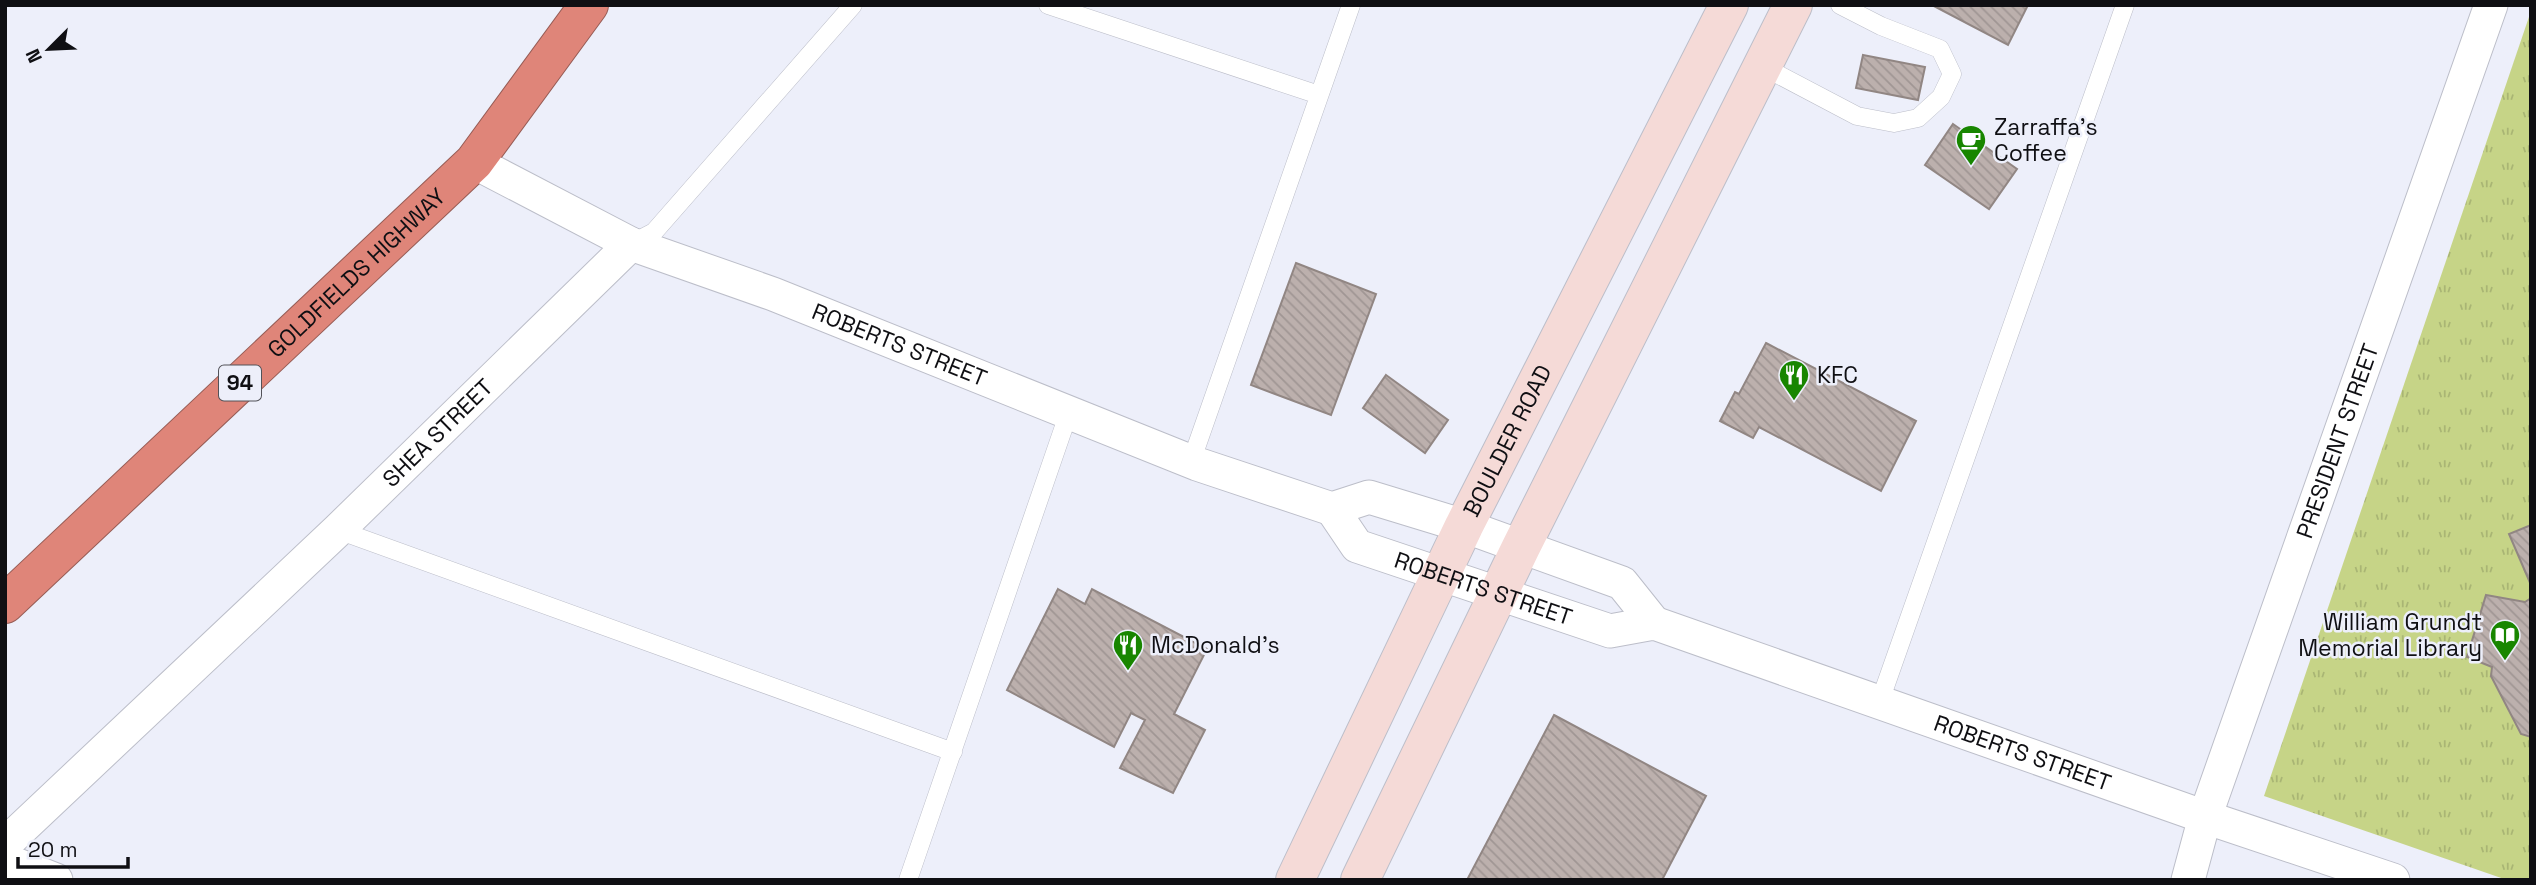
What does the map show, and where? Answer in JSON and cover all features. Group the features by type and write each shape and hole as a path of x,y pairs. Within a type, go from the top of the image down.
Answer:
{"highway":[{"name":"GOLDFIELDS HIGHWAY","path":"5,604 474,162 589,5"}],"main road":[{"name":"BOULDER ROAD","path":"1295,880 1464,526 1729,5"},
{"path":"1360,880 1521,547 1555,484 1793,5"}],"street":[{"name":"PRESIDENT STREET","path":"2188,880 2205,817 2491,5"},
{"name":"ROBERTS STREET","path":"474,162 631,244 773,294 1191,462 1332,509 1357,547 1610,631 1654,623 2205,817 2393,880"},
{"name":"SHEA STREET","path":"5,844 338,530 631,244"},
{"path":"1332,509 1369,497 1464,526 1622,583 1654,623"},
{"path":"5,860 56,880"}],"lane":[{"name":"SHEA STREET","path":"631,244 654,232 853,5"},
{"path":"1048,5 1320,95"},
{"path":"1191,462 1351,5"},
{"path":"1762,66 1857,116 1894,123 1918,118 1941,97 1952,74 1940,49 1881,26 1840,5"},
{"path":"1880,701 2125,5"},
{"path":"908,880 1069,412"},
{"path":"338,530 953,752"}],"green space":[{"path":"2531,11 2531,880 2507,880 2264,796"}],"building":[{"path":"1932,5 2028,5 2008,45"},
{"path":"1863,55 1925,67 1918,100 1856,88"},
{"name":"Zarraffa's Coffee","path":"1953,124 2017,169 1989,209 1925,165"},
{"path":"1296,263 1376,294 1331,415 1251,385"},
{"path":"1766,343 1916,421 1881,491 1759,427 1753,438 1720,421 1735,392 1739,394"},
{"path":"1386,375 1448,420 1425,453 1363,408"},
{"name":"William Grundt Memorial Library","path":"2531,525 2531,585 2509,534"},
{"path":"1058,589 1085,604 1092,589 1207,649 1174,714 1205,730 1173,793 1120,768 1145,720 1131,713 1114,747 1007,690"},
{"name":"William Grundt Memorial Library","path":"2486,595 2525,602 2531,598 2531,737 2521,734 2491,676 2492,667 2467,657"},
{"path":"1554,715 1706,796 1662,880 1467,880"}],"place":[{"name":"Zarraffa's Coffee","path":"1971,167"},
{"name":"KFC","path":"1794,402"},
{"name":"William Grundt Memorial Library","path":"2505,662"},
{"name":"McDonald's","path":"1128,672"}]}
